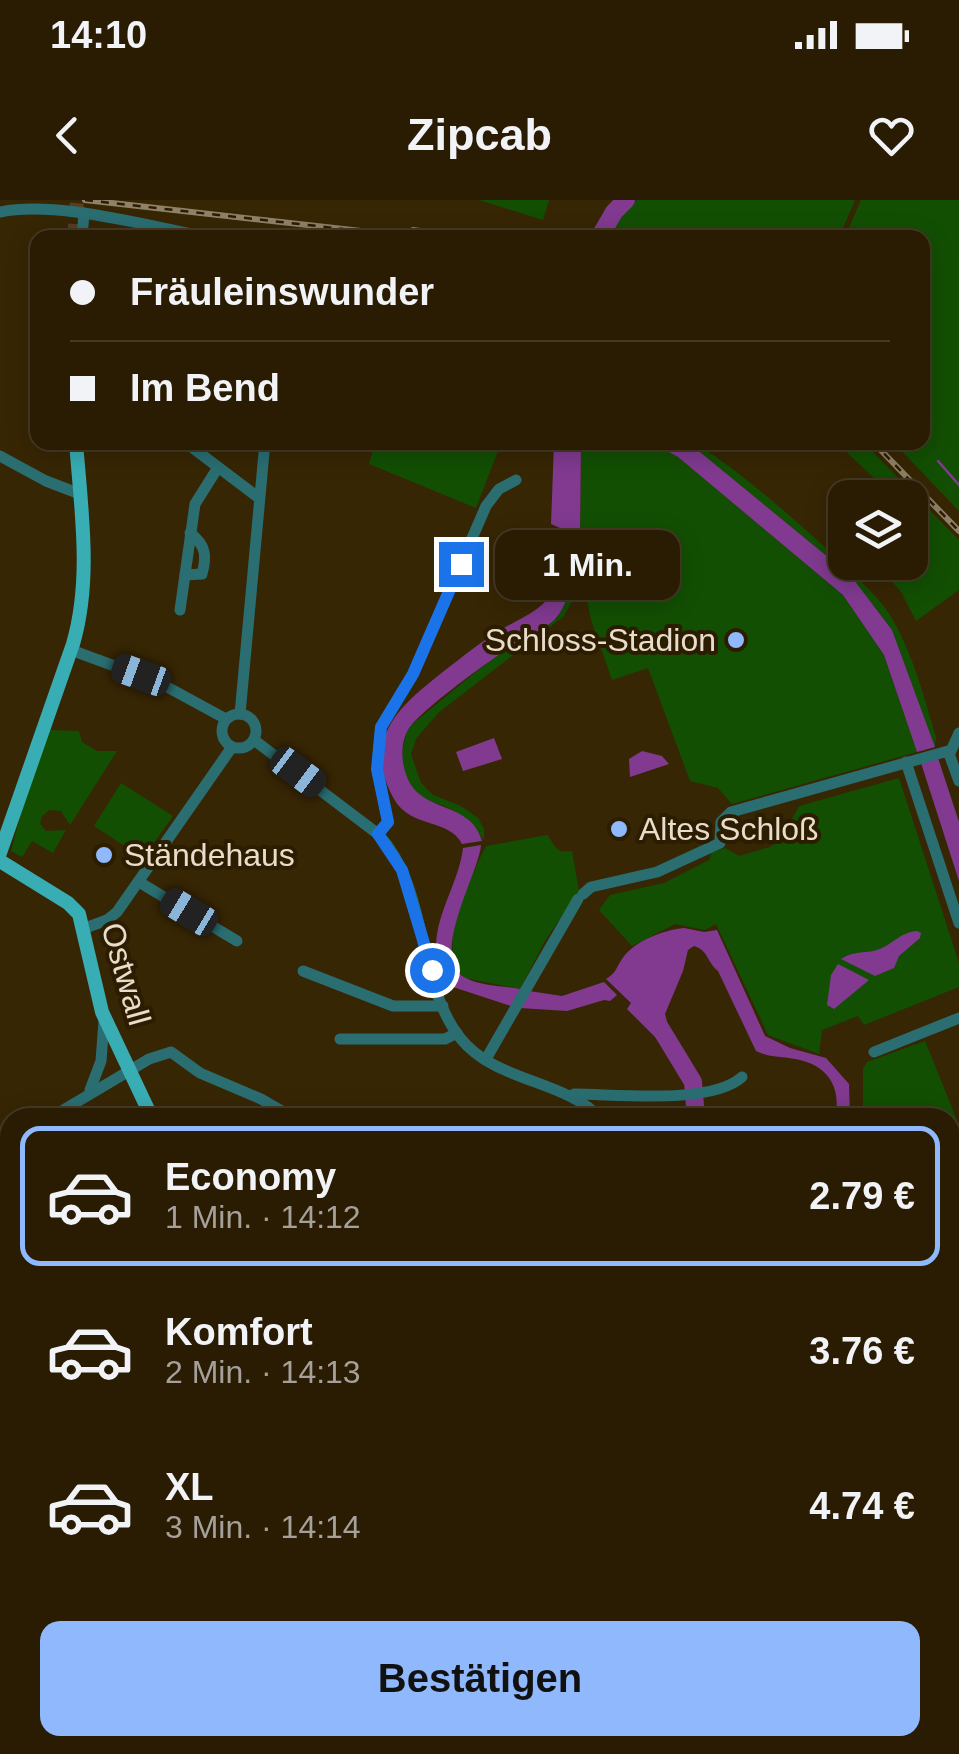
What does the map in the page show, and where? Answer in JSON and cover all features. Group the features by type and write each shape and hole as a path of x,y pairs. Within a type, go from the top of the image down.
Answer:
{"main road":[{"path":"0,857 71,650 84,594 77,450"},
{"name":"Ostwall","path":"0,857 78,912 104,1017 147,1108"}],"street":[{"path":"0,212 20,207 84,214 156,224 164,230"},
{"path":"83,230 84,214"},
{"path":"195,450 259,498"},
{"path":"240,714 264,450"},
{"path":"0,456 80,494"},
{"path":"180,610 197,496 217,468"},
{"path":"378,834 388,822 377,769 382,721 413,674 486,506 498,489 516,480"},
{"path":"71,650 158,682 226,720"},
{"path":"226,720 240,714"},
{"path":"240,714 254,723 254,740"},
{"path":"226,720 222,736 232,746 245,747 254,740"},
{"path":"959,733 949,754 959,781"},
{"path":"254,740 378,834 402,870 443,1006 467,1046 486,1059 570,1094 588,1108"},
{"path":"85,928 111,918 232,746"},
{"path":"486,1059 584,893 657,872 720,842 720,824 728,814 912,760 949,754"},
{"path":"912,760 959,923"},
{"path":"139,882 237,941"},
{"path":"303,971 393,1006 443,1006"},
{"path":"88,1094 101,1061 104,1017"},
{"path":"874,1052 959,1018"},
{"path":"340,1039 445,1039 456,1033"},
{"path":"66,1108 129,1070 171,1052 200,1073 277,1108"},
{"path":"570,1094 686,1093 732,1086 742,1077"}],"green space":[{"path":"479,200 549,200 543,220"},
{"path":"637,200 855,200 842,230 611,230 621,213"},
{"path":"861,200 959,200 959,511 901,450 930,450 930,230 848,230"},
{"path":"373,450 498,450 476,508 369,464"},
{"name":"Schloss-Stadion","path":"581,450 665,450 678,457 843,595 884,655 917,752 732,804 718,788 690,781 648,668 612,680 591,620 579,558 572,601 564,616 438,713 416,739 411,754 421,783 433,795 478,818 484,840 455,813 424,800 408,784 402,754 406,735 410,726 489,661 557,618 565,602 577,540 580,541"},
{"path":"698,450 704,450 727,465 828,551 828,557"},
{"path":"844,450 871,450 900,480 876,480"},
{"path":"928,508 959,540 959,590 916,621 891,580 928,580"},
{"path":"854,580 859,580 886,609 903,639 936,737 935,747 892,630"},
{"path":"48,730 79,731 82,742 97,751 117,751 70,825 61,811 49,810 42,816 40,824 46,831 66,830 53,853 32,841 22,857 11,851"},
{"path":"899,778 959,963 959,987 864,1025 858,1016 822,1030 819,1054 768,1035 716,924 705,930 675,924 632,946 599,910 610,895 664,883 709,860 712,852 725,848 739,856 770,847 797,828 791,821 799,806"},
{"path":"121,783 173,816 143,858 94,826"},
{"path":"547,835 559,850 572,851 579,891 545,941 520,989 465,978 456,966 453,932 464,894 486,846"},
{"path":"925,1041 952,1108 863,1108 863,1069 867,1062"}],"shaded area":[{"path":"554,450 581,450 580,537 551,524"},
{"path":"665,450 698,450 828,557 828,580 854,580 892,630 935,747 917,752 884,655 843,595"},
{"path":"554,530 577,540 570,588 559,614 441,698 415,721 404,738 403,763 410,783 430,801 455,811 476,827 482,841 462,844 448,830 410,815 394,799 381,758 384,741 400,710 428,684 546,601"},
{"path":"494,738 502,759 463,771 456,752"},
{"path":"642,751 662,756 669,764 630,777 629,759"},
{"path":"938,758 959,822 959,881 921,763"},
{"path":"481,845 458,915 452,954 455,968 466,978 520,989 511,1006 453,987 441,970 437,953 441,918 463,848"},
{"path":"684,928 717,930 765,1036 826,1058 849,1084 850,1108 837,1108 834,1087 816,1066 756,1051 718,971 705,953 694,946 688,950 665,1014 671,1037 660,1042 627,1009 631,1003 606,979 627,953 658,934"},
{"path":"917,931 920,938 899,956 894,968 875,976 841,959 880,949"},
{"path":"838,964 869,980 834,1009 827,1005 831,975"},
{"path":"604,982 617,995 610,1001 567,1011 520,1008 529,991 562,996"}],"waterway":[{"path":"604,230 626,200"},
{"path":"938,461 959,485"},
{"path":"656,1021 693,1082 695,1108"}],"tunnel":[{"path":"75,230 77,200"}],"railway":[{"path":"85,200 353,230"},
{"path":"881,450 959,531"}],"place":[{"name":"Schloss-Stadion","path":"736,640"},
{"name":"Altes Schloß","path":"619,829"},
{"name":"Ständehaus","path":"104,855"}],"route":[{"path":"432,970 402,870 378,834 388,822 377,751 382,721 410,680 461,564"}]}
